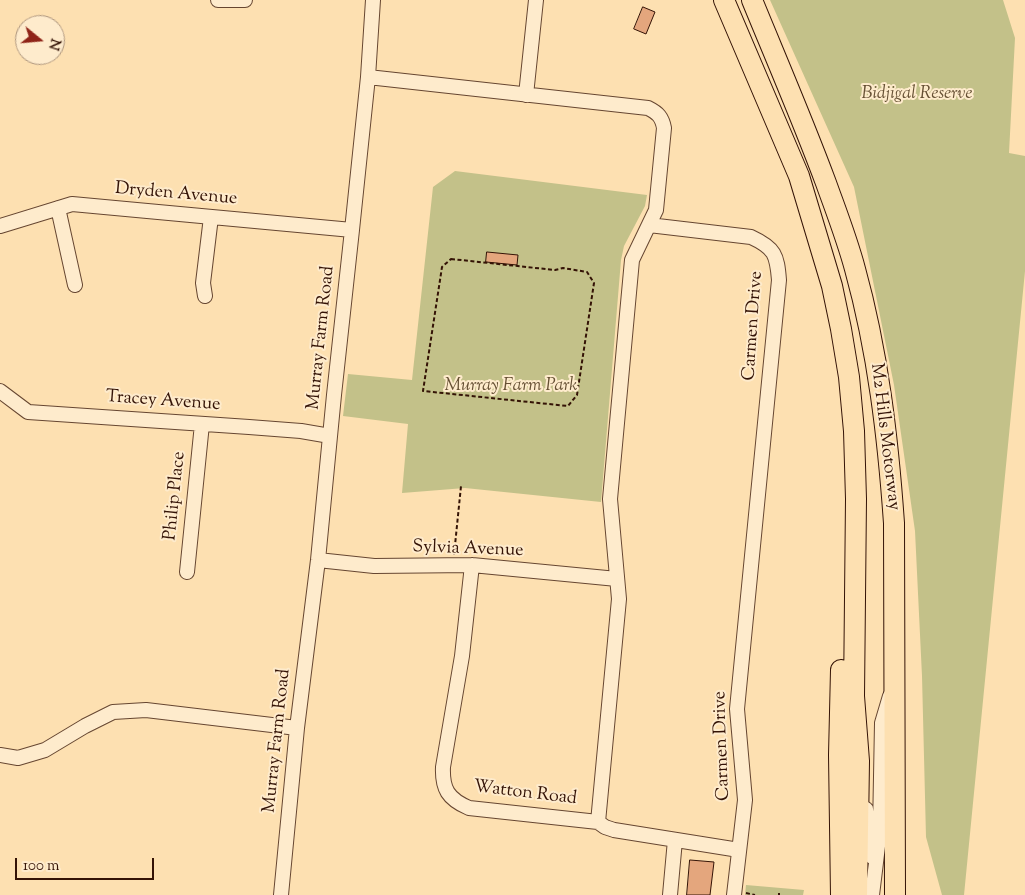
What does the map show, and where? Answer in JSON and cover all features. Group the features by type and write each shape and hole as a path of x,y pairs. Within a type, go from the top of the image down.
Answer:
{"highway":[{"name":"M2 Hills Motorway","path":"724,0 799,176 832,286 849,377 854,431 856,556 854,696 859,761 857,895"},
{"name":"M2 Hills Motorway","path":"752,0 800,114 842,226 867,320 881,397 894,523 895,895"},
{"name":"M2 Hills Motorway","path":"841,895 839,755 843,559 854,431"},
{"path":"895,576 903,617 907,895"}],"street":[{"path":"219,0 245,0"},
{"name":"Murray Farm Road","path":"281,895 297,728 318,560 368,77 373,0"},
{"path":"526,95 536,0"},
{"path":"368,77 648,108 658,113 662,119 664,128 656,210 632,260 610,499 619,599 598,822"},
{"name":"Dryden Avenue","path":"0,226 72,204 352,230"},
{"path":"58,208 75,285"},
{"path":"205,296 203,283 211,217"},
{"name":"Carmen Drive","path":"649,225 751,237 774,251 778,265 779,280 737,708 745,800 739,850 739,894"},
{"name":"Tracey Avenue","path":"0,391 28,412 301,431 330,436"},
{"name":"Philip Place","path":"187,572 202,424"},
{"name":"Sylvia Avenue","path":"318,560 374,566 472,565 617,579"},
{"name":"Watton Road","path":"472,565 462,656 443,767 442,781 445,788 460,804 469,808 598,822 614,830 739,850"},
{"path":"872,895 880,830 882,723 894,680"},
{"path":"854,696 877,895"},
{"path":"0,755 18,758 45,750 113,712 146,710 297,728"},
{"path":"670,895 675,840"}],"path":[{"path":"451,259 555,270 563,268 587,272 594,283 577,395 568,406 423,391 442,267 451,259"},
{"path":"453,565 461,486"},
{"path":"739,894 755,895"}],"green space":[{"name":"Bidjigal Reserve","path":"770,0 1003,0 1015,38 1009,153 1025,156 1025,271 964,895 942,895 926,837 922,676 915,531 894,385 854,187"},
{"name":"Murray Farm Park","path":"455,171 647,195 645,206 624,246 621,260 601,502 465,488 402,493 408,424 343,416 348,374 412,380 433,187"},
{"path":"746,885 804,890 803,895 745,895"}],"building":[{"path":"643,7 655,12 646,34 634,29"},
{"path":"487,252 518,255 517,265 486,262"},
{"path":"690,860 714,862 710,895 687,895"}]}
